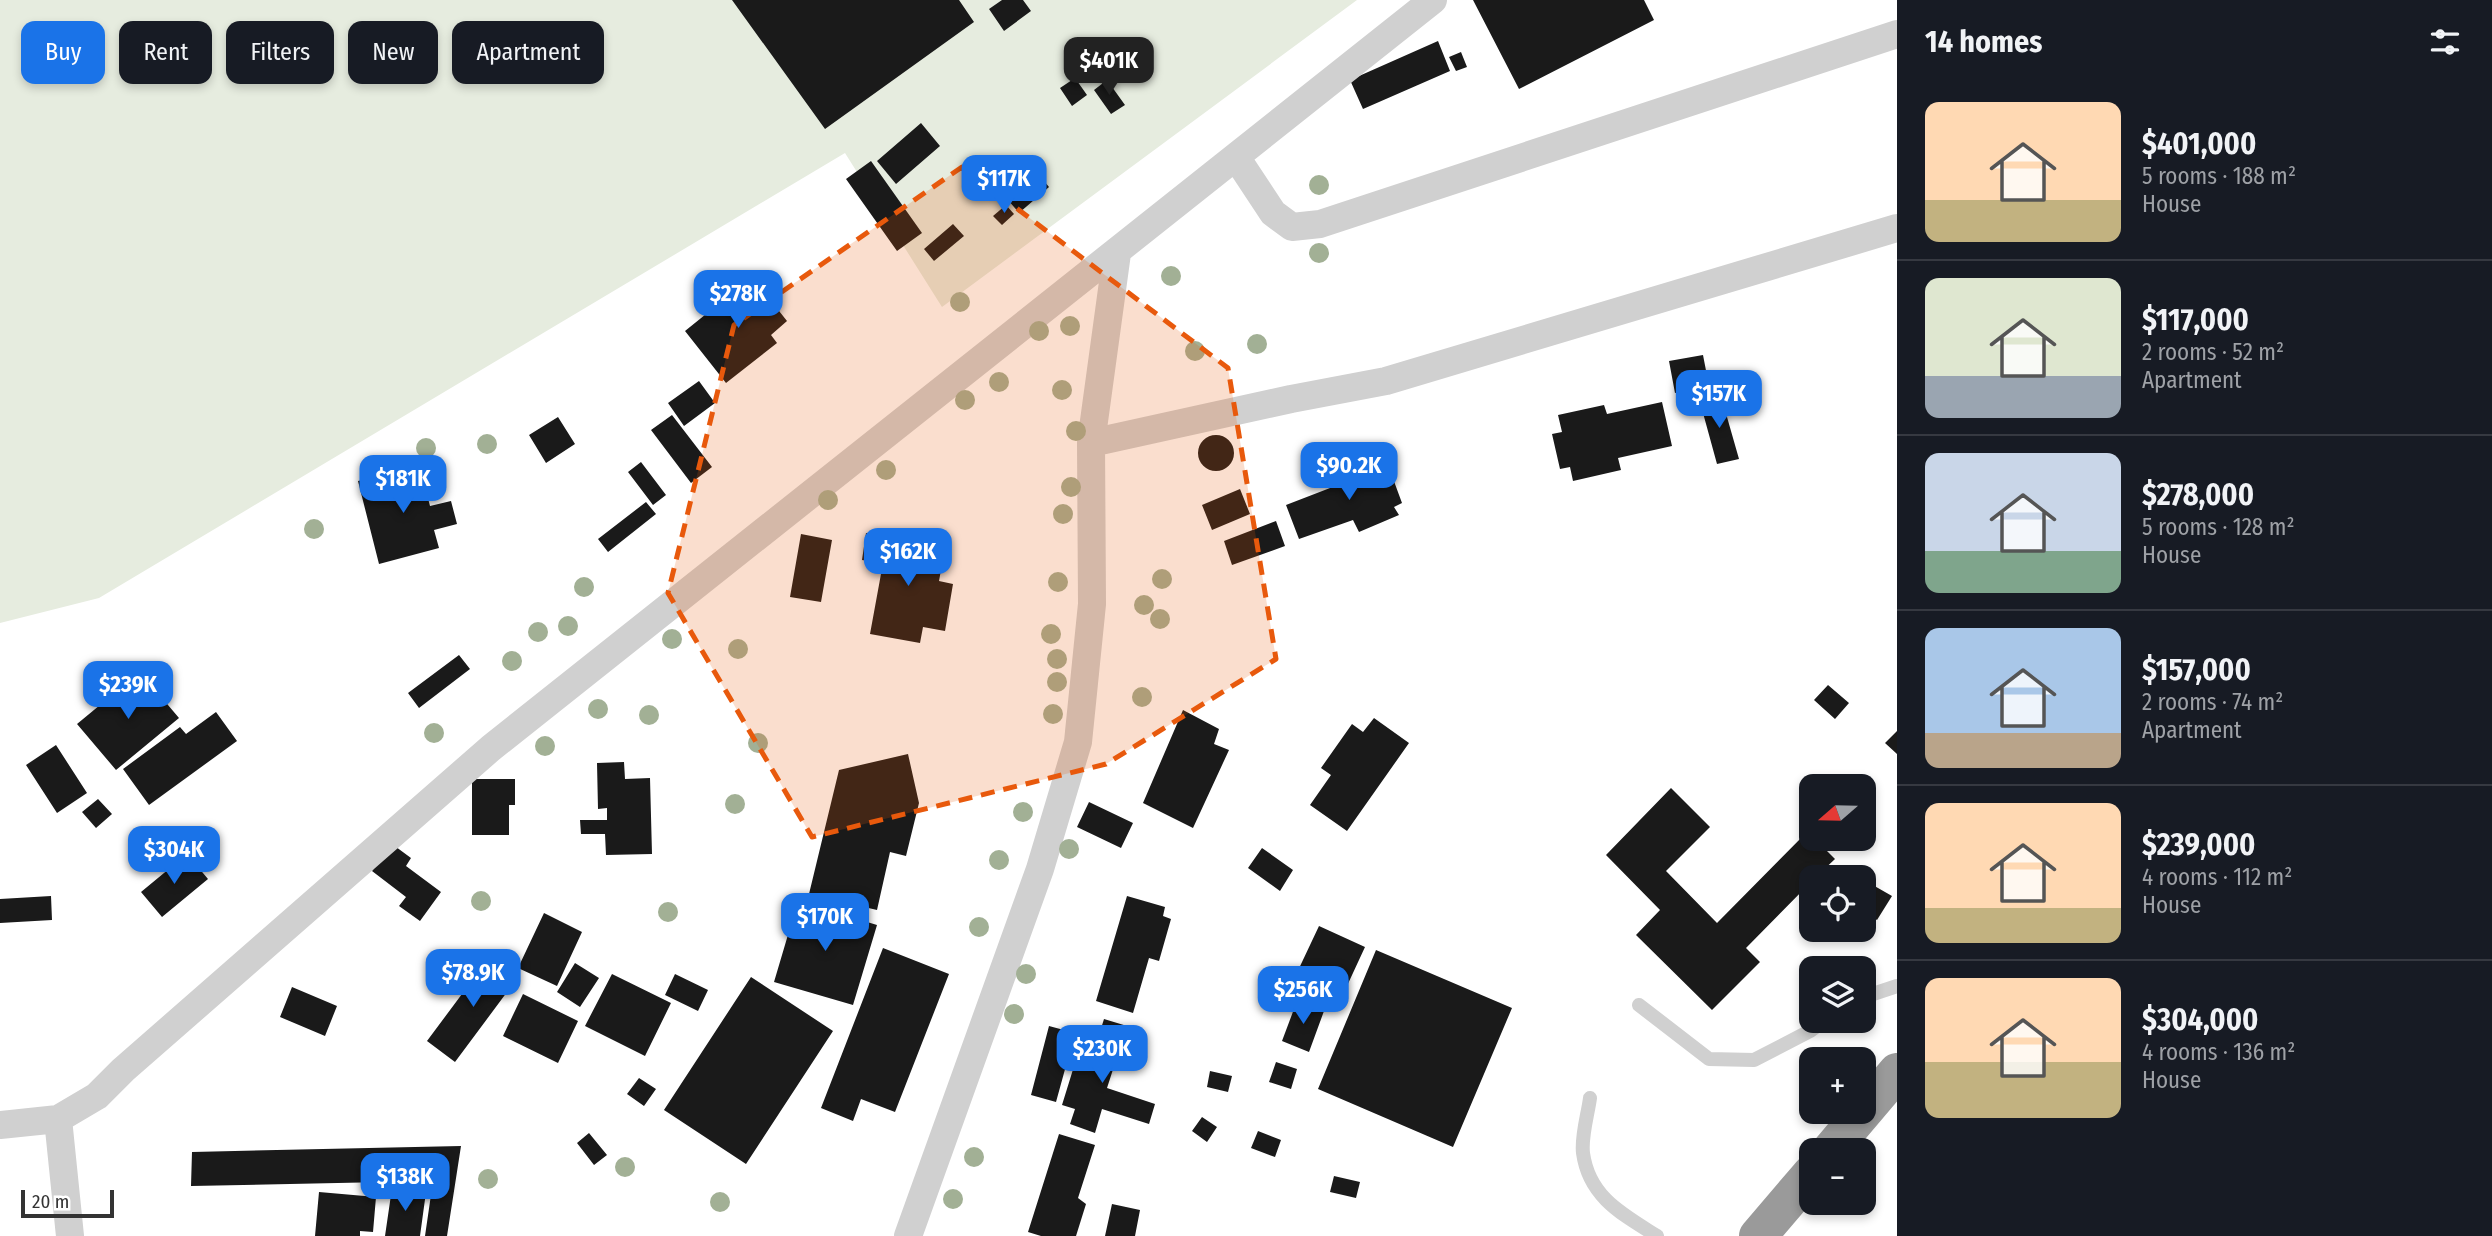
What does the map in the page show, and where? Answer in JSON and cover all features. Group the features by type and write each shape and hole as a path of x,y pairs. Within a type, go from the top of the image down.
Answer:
{"highway":[{"path":"1841,1138 1897,1072"},
{"path":"1758,1236 1799,1188"}],"street":[{"path":"0,1125 58,1119 97,1096 123,1070 491,748 1433,0"},
{"path":"1237,157 1273,213 1292,227 1320,224 1897,34"},
{"path":"1091,443 1386,381 1897,228"},
{"path":"908,1236 1040,869 1077,742 1092,604 1091,443 1116,253"},
{"path":"58,1119 70,1236"}],"lane":[{"path":"1876,993 1897,986"},
{"path":"1639,1005 1709,1059 1754,1060 1806,1033"},
{"path":"1591,1098 1583,1151 1593,1186 1619,1211 1657,1236"}],"highlighted area":[{"path":"962,167 1228,368 1276,659 1106,764 812,837 668,593 734,325"}],"shaded area":[{"path":"0,0 1357,0 942,307 845,153 99,598 0,623"}],"building":[{"path":"732,0 959,0 974,22 825,129"},
{"path":"1002,0 1023,0 1031,11 1004,31 989,9"},
{"path":"1473,0 1644,0 1654,20 1519,89"},
{"path":"1438,41 1450,71 1363,109 1350,80"},
{"path":"1461,52 1467,67 1456,71 1449,57"},
{"path":"1075,78 1087,95 1072,106 1060,88"},
{"path":"1107,80 1125,105 1111,114 1094,90"},
{"path":"921,123 940,146 896,184 877,161"},
{"path":"1026,160 1049,187 1019,213 996,186"},
{"path":"871,161 922,233 897,251 846,179"},
{"path":"1006,205 1014,214 1002,225 993,216"},
{"path":"953,224 964,236 934,261 924,249"},
{"path":"752,277 787,321 771,335 777,343 726,383 685,331"},
{"path":"1703,355 1709,386 1675,393 1669,361"},
{"path":"699,381 715,403 684,426 668,403"},
{"path":"1721,396 1739,459 1717,464 1700,402"},
{"path":"1662,402 1672,446 1618,458 1621,470 1573,481 1570,467 1560,469 1552,434 1562,432 1558,415 1604,405 1607,414"},
{"path":"672,415 712,467 691,483 651,430"},
{"path":"558,417 575,444 546,463 529,435"},
{"path":"1216,435 1229,440 1234,453 1229,466 1216,471 1203,466 1198,453 1203,440"},
{"path":"1377,459 1379,469 1388,465 1402,503 1394,507 1399,515 1359,532 1353,520 1299,539 1286,505 1343,483 1340,472"},
{"path":"641,462 666,495 653,505 628,472"},
{"path":"414,467 418,484 424,483 430,506 451,501 457,524 434,530 439,548 379,564 358,481"},
{"path":"1240,489 1250,514 1212,530 1202,505"},
{"path":"646,502 656,514 608,552 598,539"},
{"path":"1276,521 1285,546 1232,565 1224,541"},
{"path":"866,533 945,548 939,581 953,584 945,631 923,627 920,643 870,634 883,563 862,560"},
{"path":"801,534 832,540 821,602 790,597"},
{"path":"459,655 470,669 419,708 408,693"},
{"path":"140,672 179,718 116,770 77,724"},
{"path":"1828,685 1849,703 1835,719 1814,700"},
{"path":"1183,710 1219,729 1214,744 1229,750 1193,828 1143,803"},
{"path":"216,712 237,741 149,805 123,769 180,727 186,734"},
{"path":"1374,718 1409,743 1347,831 1310,805 1331,775 1321,768 1352,724 1363,732"},
{"path":"1897,731 1897,754 1885,743"},
{"path":"56,745 87,793 57,813 26,765"},
{"path":"908,754 919,803 906,856 890,852 877,910 809,894 839,770"},
{"path":"624,762 625,779 650,778 652,854 606,855 605,834 581,834 580,820 607,820 607,808 598,809 597,763"},
{"path":"472,779 515,779 515,805 509,805 509,835 472,835"},
{"path":"1671,788 1710,827 1666,871 1717,923 1799,840 1799,851 1827,851 1835,859 1829,865 1799,865 1799,894 1746,948 1760,962 1712,1010 1636,935 1660,910 1606,855"},
{"path":"98,799 112,814 96,828 82,812"},
{"path":"1089,802 1133,823 1121,848 1077,827"},
{"path":"392,844 411,858 406,866 441,892 420,921 399,906 406,897 372,871"},
{"path":"1262,848 1293,870 1280,891 1248,868"},
{"path":"187,854 208,879 162,917 141,892"},
{"path":"1876,887 1892,896 1876,919"},
{"path":"51,896 52,920 0,923 0,899"},
{"path":"1127,896 1165,907 1163,916 1171,919 1159,961 1149,958 1133,1013 1096,1001"},
{"path":"798,901 877,925 853,1005 774,982"},
{"path":"544,913 582,932 557,986 518,968"},
{"path":"1319,926 1365,947 1340,1001 1294,979"},
{"path":"883,948 949,974 895,1112 861,1099 853,1121 821,1108"},
{"path":"1376,950 1512,1008 1453,1147 1318,1089"},
{"path":"491,955 519,976 455,1062 427,1041"},
{"path":"575,963 599,978 580,1007 557,992"},
{"path":"612,974 671,1003 645,1056 585,1026"},
{"path":"675,974 708,990 698,1011 665,995"},
{"path":"751,977 833,1031 746,1164 664,1110"},
{"path":"292,987 337,1006 325,1036 280,1017"},
{"path":"523,994 578,1021 558,1063 503,1036"},
{"path":"1297,1001 1324,1011 1309,1052 1282,1041"},
{"path":"1104,1019 1127,1026 1107,1088 1155,1104 1149,1124 1102,1109 1095,1133 1070,1124 1075,1109 1062,1105 1075,1063 1089,1067"},
{"path":"1049,1026 1075,1033 1056,1102 1031,1095"},
{"path":"1276,1062 1297,1069 1291,1089 1269,1082"},
{"path":"1210,1071 1232,1076 1228,1092 1207,1087"},
{"path":"639,1078 656,1089 644,1106 627,1094"},
{"path":"1202,1117 1217,1127 1207,1142 1192,1131"},
{"path":"1258,1131 1281,1140 1275,1157 1251,1148"},
{"path":"589,1133 607,1155 594,1165 577,1143"},
{"path":"1059,1134 1095,1145 1078,1198 1086,1204 1076,1236 1041,1236 1028,1232"},
{"path":"461,1146 447,1236 425,1236 433,1181 191,1186 192,1152"},
{"path":"1334,1176 1360,1182 1356,1198 1330,1192"},
{"path":"392,1188 426,1192 420,1236 385,1236"},
{"path":"319,1192 376,1197 373,1232 360,1231 360,1236 315,1236"},
{"path":"1112,1204 1140,1210 1135,1236 1105,1236"}]}
